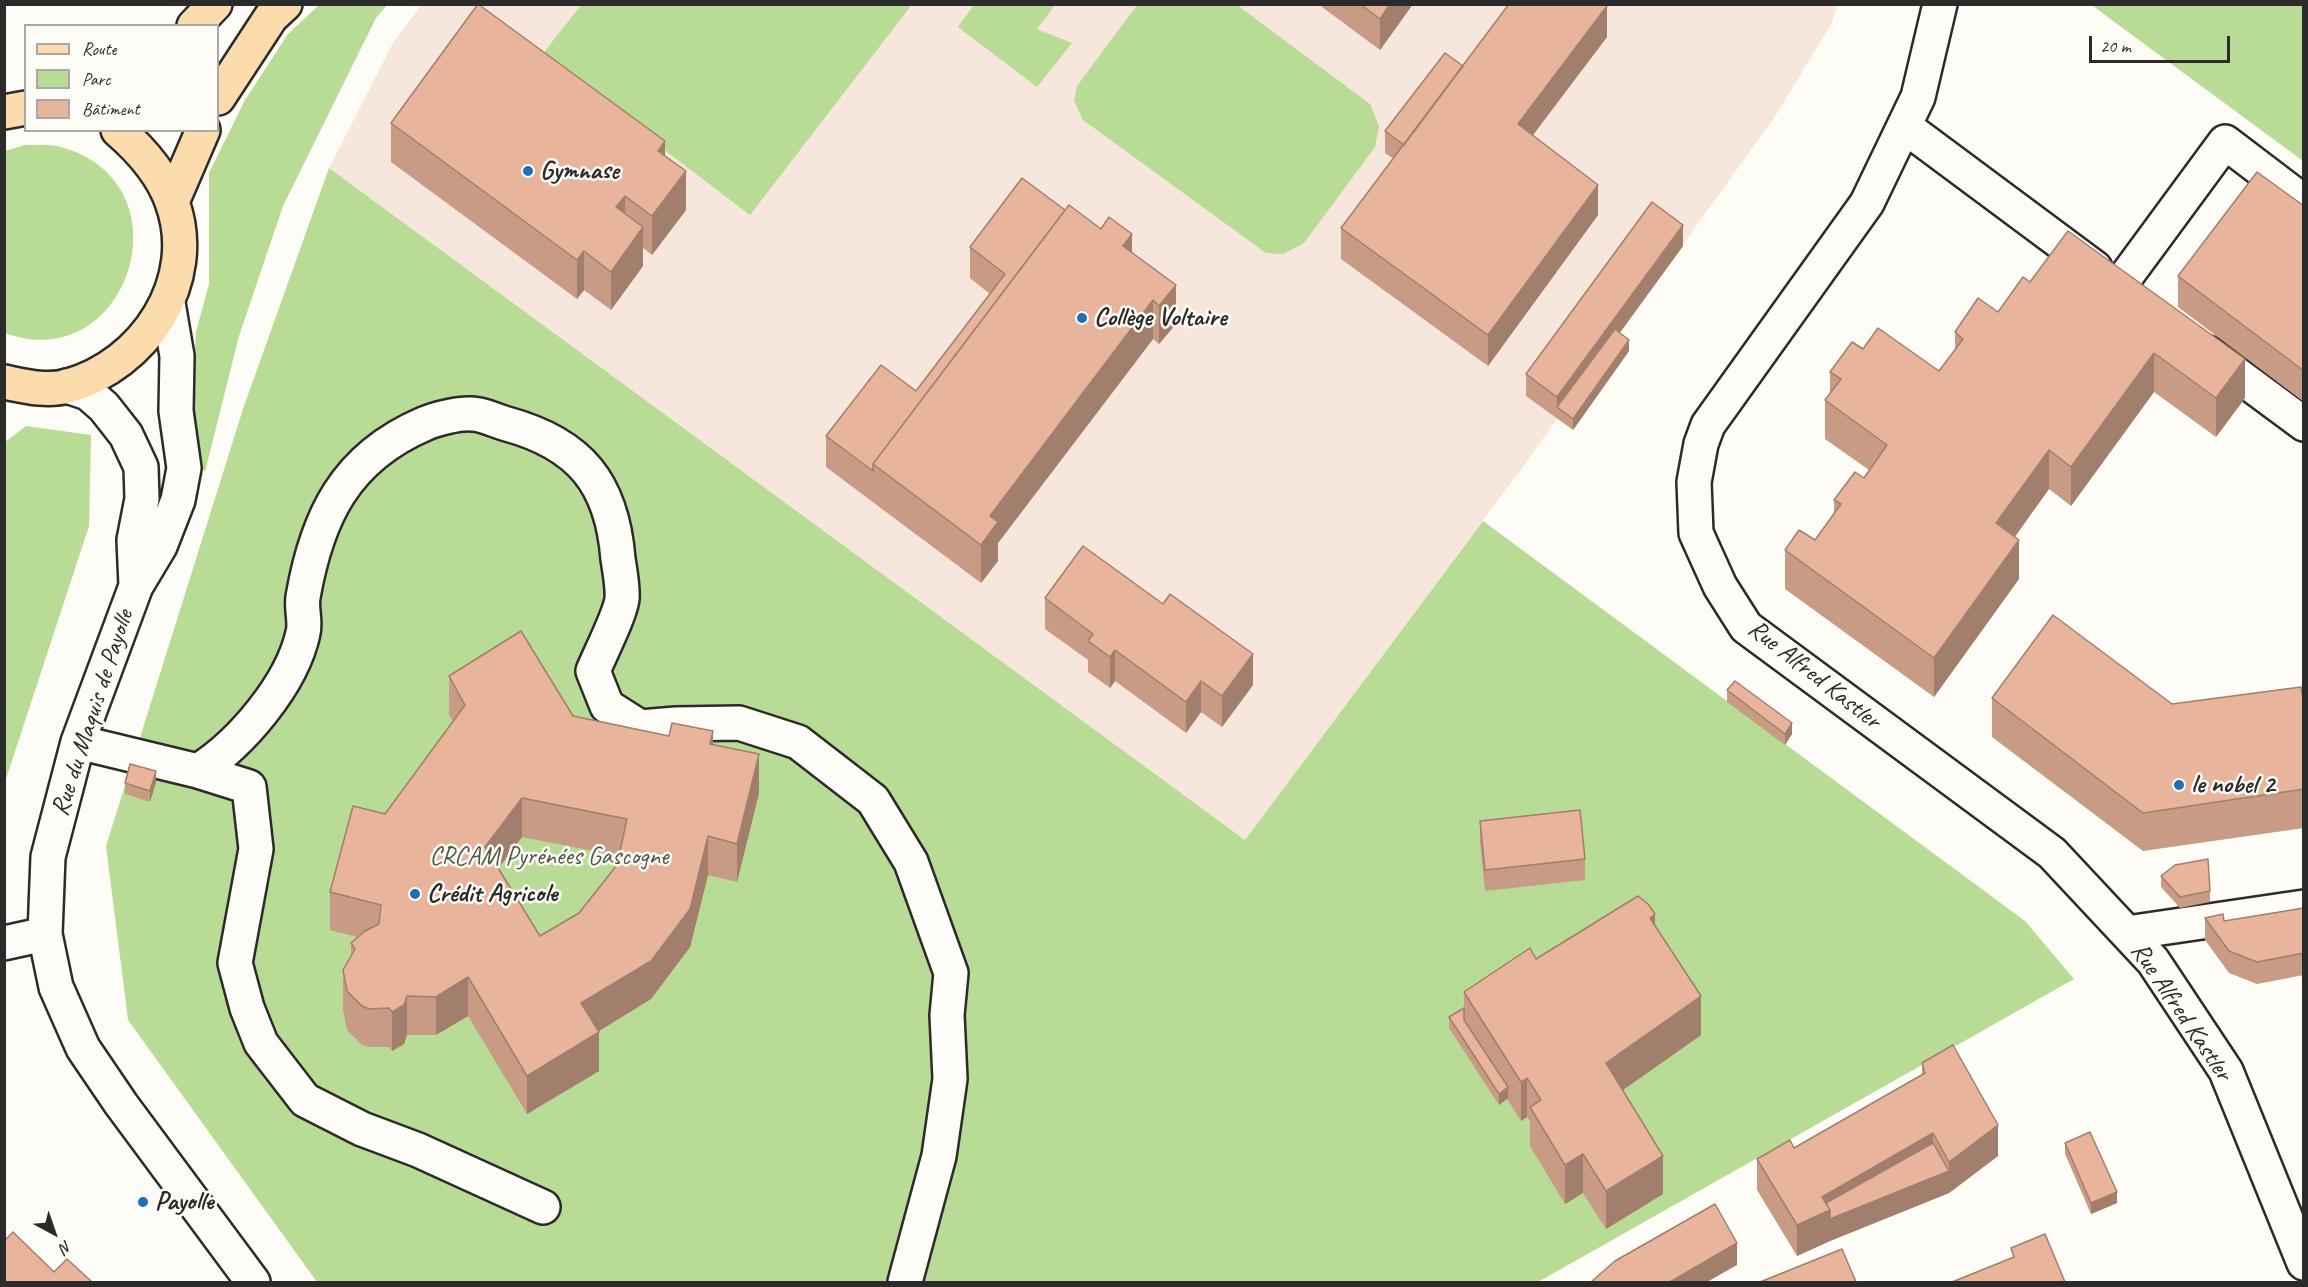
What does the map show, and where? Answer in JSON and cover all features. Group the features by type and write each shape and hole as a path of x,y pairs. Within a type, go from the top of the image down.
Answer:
{"main road":[{"path":"196,24 215,4"},
{"path":"219,96 271,17 285,4"},
{"path":"4,112 24,108"},
{"path":"12,391 67,386 118,363 147,334 168,303 180,248 172,202 151,162 120,132"},
{"path":"172,202 202,132"}],"street":[{"name":"Rue Alfred Kastler","path":"1940,4 1918,97 1867,203 1708,425 1694,482 1696,533 1720,586 1746,627 2052,853 2153,961 2226,1071 2304,1263"},
{"path":"1904,126 2147,307"},
{"path":"2120,286 2225,142 2304,202"},
{"name":"Rue du Maquis de Payolle","path":"168,303 177,356 176,411 184,468 178,500 160,546 136,586 78,742 48,857 45,934 56,987 83,1048 121,1104 253,1282"},
{"path":"2184,335 2304,424"},
{"name":"Rue du Maquis de Payolle","path":"67,386 88,393 104,407 126,435 141,466 142,499 134,540 136,586"},
{"path":"198,771 218,758 241,735 290,668 304,632 302,601 311,550 339,489 375,451 425,424 472,414 544,435 574,455 596,483 616,526 622,601 593,671 607,706 640,727 738,723 798,742 873,800 911,862 951,973 947,1015 950,1079 939,1156 905,1282"},
{"path":"78,742 198,771 249,787 256,849 235,963 247,1008 261,1043 305,1100 362,1129 418,1150 543,1207"},
{"path":"2127,933 2304,907"},
{"path":"4,943 45,934"}],"shaded area":[{"name":"Collège Voltaire","path":"421,5 1837,5 1832,23 1774,118 1522,468 1245,840 329,168 393,43"}],"green space":[{"path":"907,4 910,7 750,215 541,56 581,5"},
{"path":"319,5 387,5 376,18 283,206 239,336 205,472 194,456 191,424 196,332 209,284 209,173 245,100 288,34"},
{"path":"974,5 1055,5 1037,29 1072,43 1037,87 958,27"},
{"path":"1137,5 1237,5 1370,104 1379,126 1375,147 1304,243 1283,254 1266,253 1083,120 1074,101 1077,86"},
{"path":"2092,5 2303,5 2303,161 2105,15"},
{"path":"25,145 57,146 99,165 124,196 133,232 129,269 112,303 85,328 49,340 5,333 5,151"},
{"name":"CRCAM Pyrénées Gascogne","path":"329,168 1245,840 1483,521 2025,921 2074,979 1538,1282 317,1282 128,1020 106,846 243,409"},
{"path":"26,426 91,435 89,526 5,782 5,442"}],"building":[{"name":"Gymnase","path":"478,4 665,141 658,151 686,171 652,216 625,196 616,207 643,227 611,272 584,251 577,260 391,123"},
{"path":"1360,4 1390,4 1380,19"},
{"path":"1509,4 1605,4 1607,6 1518,124 1598,185 1488,335 1341,228"},
{"path":"1445,53 1463,66 1404,145 1385,131"},
{"path":"2257,172 2304,206 2304,371 2178,276"},
{"path":"1022,178 1065,210 873,464 873,471 826,436 881,365 916,391 1005,274 970,247"},
{"path":"1652,202 1683,225 1557,397 1526,374"},
{"path":"1069,205 1101,229 1109,217 1132,234 1123,246 1176,285 1159,306 1153,300 990,516 998,522 981,545 873,464"},
{"path":"2068,231 2245,359 2216,398 2154,353 2071,467 2049,450 1996,523 2019,540 1934,658 1785,550 1799,530 1815,540 1841,504 1834,500 1855,472 1864,478 1887,445 1825,400 1841,379 1830,372 1852,342 1863,349 1878,328 1939,371 1963,339 1955,332 1978,298 1998,312 2023,277 2030,282"},
{"path":"1615,329 1629,340 1573,419 1557,407"},
{"path":"1083,546 1163,604 1170,594 1253,654 1222,696 1201,681 1186,702 1115,650 1110,657 1088,641 1093,634 1045,598"},
{"name":"le nobel 2","path":"2053,615 2172,704 2301,687 2304,703 2304,789 2143,813 1992,698"},
{"name":"Crédit Agricole","path":"521,631 573,716 669,736 672,723 713,731 710,744 759,754 737,844 708,836 690,909 651,961 581,1003 599,1032 527,1076 468,977 436,997 407,996 404,1005 392,1012 389,1008 369,1009 362,1006 347,991 343,970 355,949 351,943 365,931 379,924 381,905 330,892 353,806 385,814 465,705 449,676","holes":["522,798 627,819 617,865 579,913 540,936 485,847"]},
{"path":"1735,681 1792,723 1785,734 1727,690"},
{"path":"130,764 156,771 150,791 125,783"},
{"path":"1580,810 1585,859 1485,870 1480,821"},
{"path":"2208,859 2210,891 2180,897 2161,876 2175,865"},
{"path":"1638,896 1655,914 1650,918 1701,996 1606,1063 1663,1156 1606,1191 1583,1154 1565,1165 1530,1107 1541,1100 1527,1078 1521,1082 1464,992 1530,948 1536,959"},
{"path":"2304,908 2304,953 2257,962 2229,951 2205,918 2223,914 2224,921"},
{"path":"1464,1008 1464,1020 1508,1087 1499,1094 1449,1017"},
{"path":"1953,1045 1998,1125 1949,1162 1933,1133 1822,1197 1830,1210 1797,1225 1757,1159 1790,1140 1794,1148 1925,1073 1922,1063"},
{"path":"2090,1132 2117,1192 2091,1203 2065,1143"},
{"path":"1933,1143 1949,1171 1830,1219 1830,1210 1826,1203"},
{"path":"1715,1204 1737,1243 1670,1282 1591,1282 1615,1261"},
{"path":"13,1232 54,1272 67,1259 92,1282 4,1282 4,1241"},
{"path":"2045,1234 2065,1282 1952,1282 2014,1257 2011,1248"},
{"path":"1842,1249 1856,1282 1760,1282"}],"place":[{"name":"Gymnase","path":"528,171"},
{"name":"Collège Voltaire","path":"1082,318"},
{"name":"le nobel 2","path":"2179,785"},
{"name":"Crédit Agricole","path":"415,894"},
{"name":"Payolle","path":"143,1202"}]}
